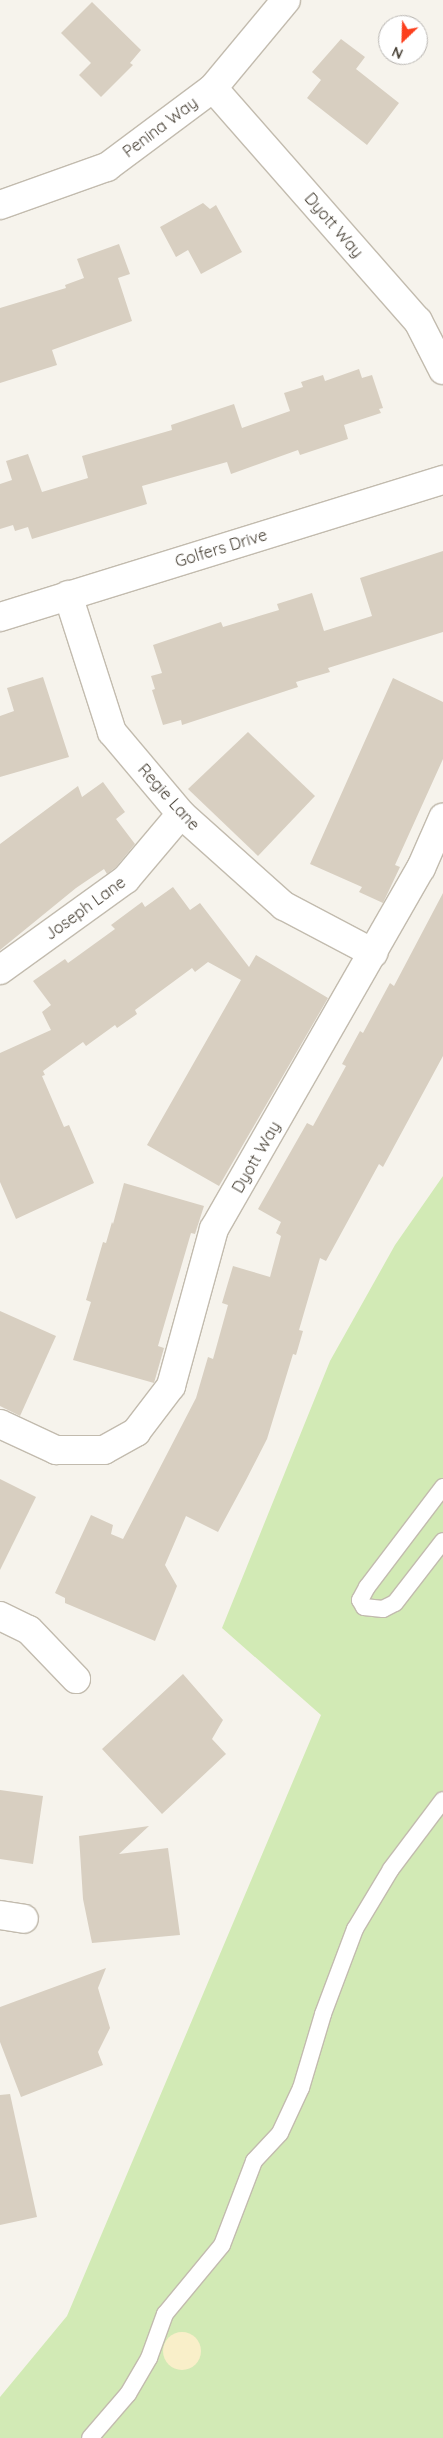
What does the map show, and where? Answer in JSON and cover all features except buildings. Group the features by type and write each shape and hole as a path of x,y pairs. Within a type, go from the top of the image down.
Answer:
{"street":[{"name":"Penina Way","path":"0,205 107,167 213,88 286,0"},
{"name":"Dyott Way","path":"213,88 418,321 443,370"},
{"name":"Golfers Drive","path":"0,617 443,480"},
{"name":"Regie Lane","path":"68,595 112,732 181,814 284,906 373,953"},
{"name":"Joseph Lane","path":"0,970 126,879 181,814"},
{"name":"Dyott Way","path":"0,1424 56,1450 104,1450 136,1432 172,1386 214,1230 421,868 443,818"},
{"path":"0,1616 29,1630 76,1679"}],"lane":[{"path":"443,1487 367,1587 360,1600 364,1607 383,1609 395,1603 443,1541"},
{"path":"90,2438 128,2394 149,2358 165,2314 222,2245 254,2162 280,2133 297,2097 323,2014 355,1929 391,1869 443,1800"}],"green space":[{"path":"443,1176 443,2438 0,2438 0,2397 67,2316 321,1715 222,1628 330,1361 395,1245"}],"sand":[{"path":"182,2332 189,2333 195,2338 200,2344 200,2358 195,2364 189,2369 182,2370 175,2369 169,2364 164,2358 163,2351 164,2344 169,2338 175,2333"}]}
